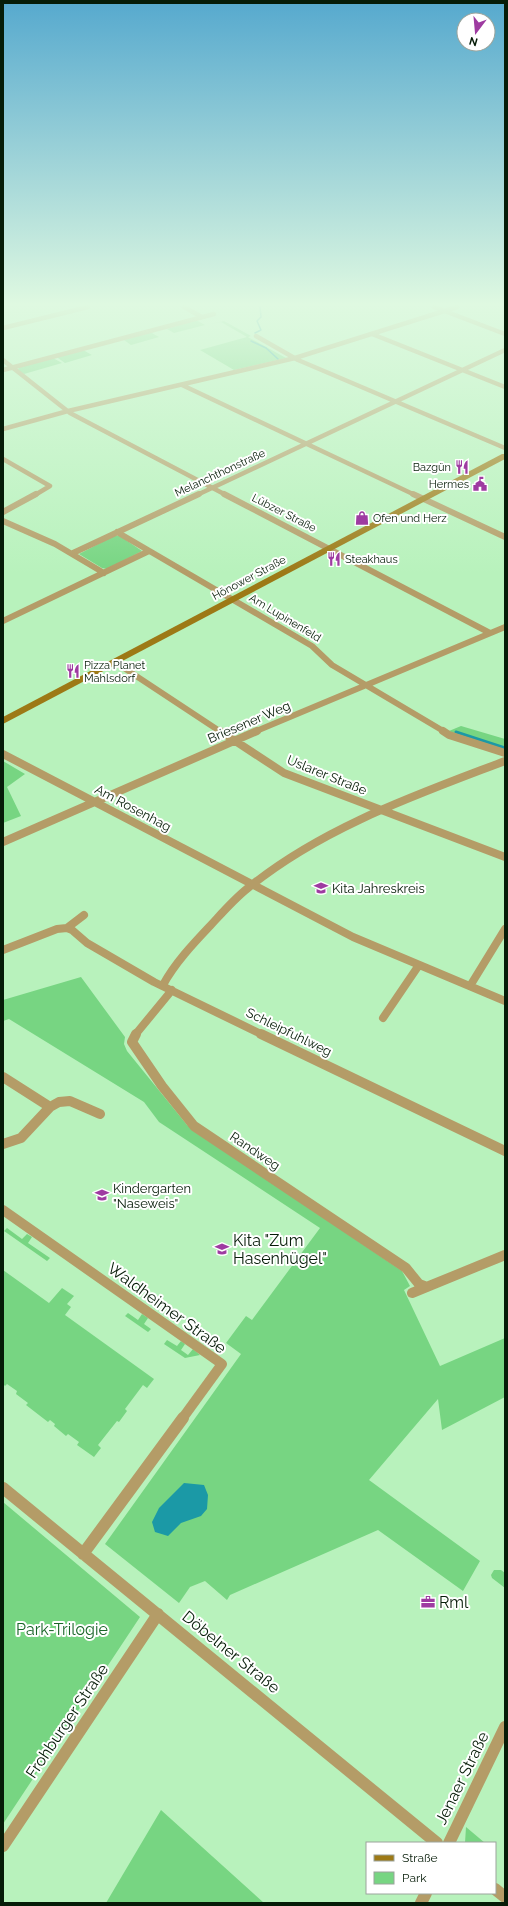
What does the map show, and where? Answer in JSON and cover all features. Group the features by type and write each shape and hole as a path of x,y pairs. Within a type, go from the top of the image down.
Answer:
{"main road":[{"name":"Hönower Straße","path":"3,721 505,456"}],"street":[{"name":"Lübzer Straße","path":"49,396 68,411 490,633"},
{"path":"3,429 68,411 132,396"},
{"path":"207,396 505,537"},
{"path":"382,396 505,448"},
{"name":"Melanchthonstraße","path":"73,553 305,443 409,396"},
{"path":"3,459 50,486 3,512"},
{"path":"3,521 28,530 73,553 104,572"},
{"name":"Am Lupinenfeld","path":"116,532 312,646 332,665 449,735 505,753"},
{"path":"3,621 149,551"},
{"name":"Briesener Weg","path":"3,842 234,741 505,627"},
{"name":"Uslarer Straße","path":"115,662 284,773 505,857"},
{"name":"Am Rosenhag","path":"3,754 353,937 505,1001"},
{"path":"163,986 168,975 204,933 252,884 312,844 381,810 505,761"},
{"path":"3,950 57,929 67,928 84,915"},
{"name":"Schleipfuhlweg","path":"67,928 120,963 163,986 505,1151"},
{"path":"470,986 505,930"},
{"path":"383,1018 419,965"},
{"name":"Randweg","path":"172,990 135,1035 132,1042 141,1057 184,1115 194,1126 406,1268 419,1284 427,1288"},
{"path":"3,1077 50,1107"},
{"path":"3,1144 21,1138 50,1107 59,1102 70,1101 100,1114"},
{"name":"Waldheimer Straße","path":"3,1210 222,1364 83,1554"},
{"path":"412,1293 505,1255"},
{"name":"Döbelner Straße","path":"3,1488 436,1842"},
{"name":"Frohburger Straße","path":"3,1846 158,1614"},
{"name":"Jenaer Straße","path":"449,1842 505,1727"},
{"path":"496,1890 505,1897"},
{"path":"421,1903 426,1894"}],"green space":[{"path":"114,536 120,536 142,551 107,569 102,568 79,554"},
{"path":"461,726 505,739 505,751 455,735 449,731"},
{"path":"3,761 25,774 7,787 21,816 3,823"},
{"path":"81,977 125,1037 124,1044 127,1051 187,1125 402,1271 410,1286 404,1290 440,1366 505,1338 505,1397 442,1430 438,1399 369,1480 480,1561 463,1591 378,1530 230,1595 227,1600 205,1581 190,1587 179,1603 105,1544 241,1354 226,1343 246,1316 252,1320 320,1228 159,1122 144,1102 9,1019 3,1021 3,1000"},
{"path":"7,1228 22,1239 27,1234 32,1237 28,1243 50,1258 47,1261 4,1231"},
{"path":"3,1270 49,1303 62,1288 74,1296 67,1304 71,1307 65,1315 154,1379 147,1388 143,1385 125,1409 127,1411 119,1422 117,1421 98,1445 101,1448 94,1457 77,1445 79,1442 68,1434 66,1436 54,1426 55,1424 50,1420 48,1422 26,1405 28,1403 16,1394 17,1391 7,1384 5,1386 3,1384"},
{"path":"128,1313 138,1320 142,1314 148,1318 144,1324 151,1329 148,1332 125,1316"},
{"path":"167,1340 177,1346 181,1341 185,1344 181,1350 188,1355 193,1349 200,1355 185,1358 164,1344"},
{"name":"Park-Trilogie","path":"3,1502 140,1617 3,1824"},
{"path":"494,1570 501,1570 505,1573 505,1588 492,1578 491,1575"},
{"path":"161,1810 264,1903 106,1903"},
{"path":"466,1827 484,1842 465,1842"}],"water":[{"path":"184,1483 204,1485 208,1495 207,1509 201,1516 181,1523 168,1536 155,1532 152,1522 159,1508"}],"waterway":[{"path":"456,732 505,748"}],"place":[{"name":"Bazgün","path":"462,467"},
{"name":"Hermes","path":"480,484"},
{"name":"Ofen und Herz","path":"362,518"},
{"name":"Steakhaus","path":"334,559"},
{"name":"Pizza Planet Mahlsdorf","path":"73,671"},
{"name":"Kita Jahreskreis","path":"321,888"},
{"name":"Kindergarten \"Naseweis\"","path":"102,1195"},
{"name":"Kita \"Zum Hasenhügel\"","path":"222,1249"},
{"name":"Rml","path":"428,1602"}]}
